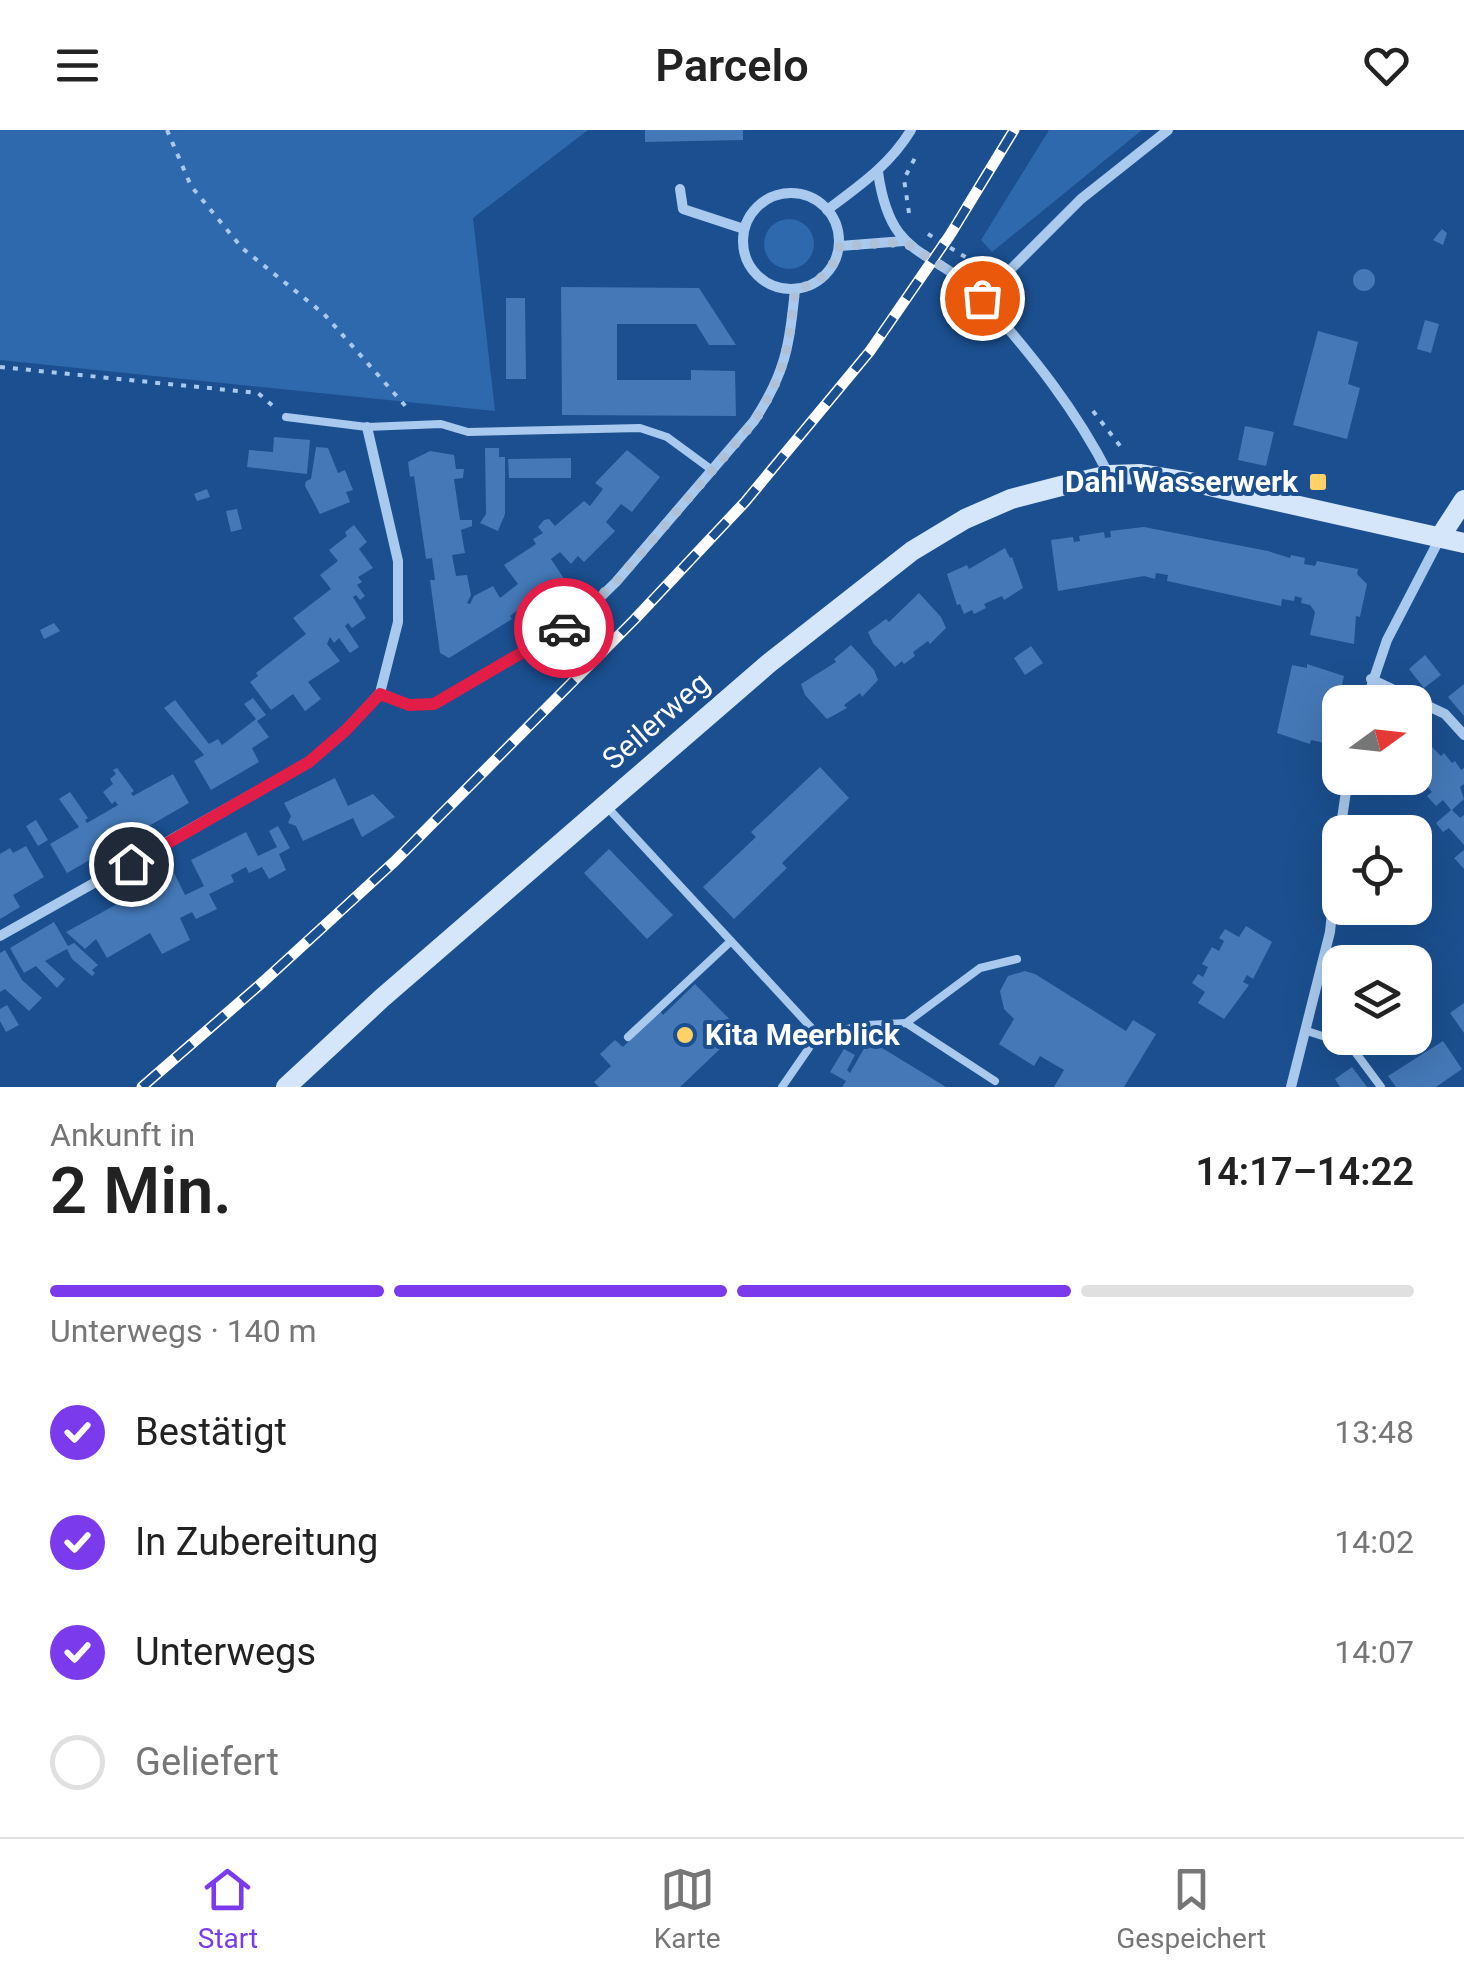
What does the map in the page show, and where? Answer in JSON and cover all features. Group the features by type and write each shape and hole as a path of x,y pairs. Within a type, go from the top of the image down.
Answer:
{"street":[{"path":"827,210 878,172 897,153 911,130"},
{"path":"982,298 1081,199 1168,130"},
{"path":"878,172 882,202 904,242 957,276 982,298 1052,379 1086,430 1109,476"},
{"path":"680,190 683,208 744,229"},
{"path":"781,194 809,196 827,210 835,221 840,246 830,270 811,286 795,290 775,287 760,279 746,260 744,229 752,213 766,200 781,194"},
{"path":"840,246 904,242"},
{"path":"380,694 409,705 434,704 576,621 616,582 754,422 770,398 788,356 795,290"},
{"path":"0,936 309,762 380,694 398,622 398,561 367,426"},
{"name":"Seilerweg","path":"286,1087 382,998 768,664 912,551 965,519 1011,499 1109,476 1141,474 1464,544"},
{"path":"1370,685 1386,640 1464,500"},
{"path":"1371,680 1444,714 1464,735"},
{"path":"1291,1087 1331,925"}],"lane":[{"path":"286,417 367,426 440,424 468,432 640,428 668,438 712,470"},
{"path":"605,804 818,1035"},
{"path":"628,1037 731,941"},
{"path":"782,1087 818,1035 906,1022 980,968 1017,959"},
{"path":"906,1022 995,1081"},
{"path":"1307,1031 1350,1045 1381,1087"}],"path":[{"path":"167,130 191,186 242,248 324,314 420,423"},
{"path":"0,367 258,393 286,417"}],"shaded area":[{"path":"0,130 588,130 473,218 495,411 0,360"},
{"path":"1049,130 1142,130 992,252 981,240"},
{"path":"789,219 807,226 814,244 807,262 789,269 771,262 764,244 771,226"}],"building":[{"path":"645,130 743,130 743,140 645,142"},
{"path":"1442,229 1447,233 1443,245 1433,240"},
{"path":"1364,269 1372,272 1372,288 1364,291 1356,288 1353,280 1356,272"},
{"path":"561,287 699,288 736,345 709,345 696,324 617,324 617,380 691,380 691,370 735,371 736,416 562,415"},
{"path":"506,298 525,298 526,379 506,379"},
{"path":"1425,320 1439,324 1431,353 1417,349"},
{"path":"1318,331 1358,342 1348,384 1360,388 1347,439 1293,425"},
{"path":"1245,426 1274,432 1266,466 1238,460"},
{"path":"274,437 310,440 307,474 247,467 249,450 273,452"},
{"path":"316,447 328,448 338,473 345,470 353,490 346,492 350,502 320,514 305,486 311,479"},
{"path":"485,448 499,448 499,457 505,457 505,514 498,531 480,523 486,514"},
{"path":"627,450 660,477 632,512 621,504 606,522 615,531 584,562 578,556 571,564 560,552 551,559 565,580 449,658 440,653 430,580 435,580 432,558 426,559 414,476 410,477 408,462 430,451 454,455 456,469 464,469 463,478 454,479 460,520 472,520 472,526 461,530 465,553 452,555 456,576 467,575 470,604 474,596 493,586 500,598 518,584 504,565 536,544 533,539 543,533 538,527 544,520 549,519 555,526 584,501 590,506 603,489 595,483"},
{"path":"571,458 571,478 509,478 508,459"},
{"path":"207,489 210,497 197,501 194,494"},
{"path":"237,509 242,529 231,532 226,511"},
{"path":"354,525 367,542 359,549 373,568 358,577 362,582 357,585 365,596 360,600 356,595 353,597 366,618 352,628 348,623 345,626 359,647 350,653 339,638 334,643 330,637 327,644 340,661 308,682 321,699 305,711 293,694 271,710 250,682 306,634 293,618 331,589 320,575 338,561 329,550"},
{"path":"1144,527 1305,558 1304,564 1315,566 1317,561 1358,569 1357,574 1367,584 1360,617 1356,616 1354,644 1310,635 1315,612 1295,596 1294,601 1282,599 1281,606 1167,581 1168,575 1156,573 1155,579 1144,576 1058,591 1051,540 1073,537 1074,542 1080,541 1079,536 1104,532 1105,538 1111,537 1110,531"},
{"path":"1005,548 1023,588 1004,600 1002,596 984,604 986,608 974,614 972,610 964,614 947,574 967,565 969,569"},
{"path":"919,593 946,628 930,644 928,641 913,652 915,656 895,667 868,632 886,619 889,622"},
{"path":"54,623 60,631 44,639 40,630"},
{"path":"851,645 878,680 862,697 860,693 844,705 847,708 827,719 805,695 801,684 836,662 834,659"},
{"path":"1031,646 1043,663 1025,675 1014,658"},
{"path":"1425,655 1441,675 1422,685 1409,669"},
{"path":"1307,664 1344,676 1342,685 1322,685 1322,742 1311,740 1310,744 1277,733 1292,665 1307,668"},
{"path":"1464,684 1464,716 1448,697"},
{"path":"253,698 266,715 257,721 269,737 252,748 259,762 211,790 194,761 204,755 164,708 175,700 209,744 218,739 222,745 256,719 244,704"},
{"path":"1432,747 1452,763 1455,761 1461,770 1464,768 1464,784 1460,787 1464,799 1452,810 1460,818 1464,815 1464,845 1449,828 1443,832 1436,823 1451,810 1443,800 1436,806 1427,796 1432,795"},
{"path":"820,767 849,798 782,863 787,868 734,919 703,887 756,837 751,832"},
{"path":"117,768 134,791 133,796 173,774 189,803 67,873 50,844 79,827 59,799 70,792 88,818 87,823 118,805 115,801 112,804 103,792 113,784 110,779"},
{"path":"335,778 348,806 373,794 395,817 362,837 353,818 303,841 296,826 288,823 291,816 284,803"},
{"path":"36,820 48,840 38,846 26,826"},
{"path":"278,826 290,848 279,854 286,870 269,879 262,867 249,873 246,867 231,875 234,882 209,894 217,909 196,919 192,912 180,918 190,940 162,954 150,933 107,958 96,939 85,949 66,932 174,873 185,895 204,886 191,860 246,832 258,856 277,847 269,831"},
{"path":"26,846 44,877 13,895 20,907 0,919 0,854"},
{"path":"609,849 673,915 647,939 584,873"},
{"path":"1464,850 1464,869 1454,858"},
{"path":"54,922 68,946 74,943 98,965 92,976 72,959 67,949 45,961 65,979 57,988 36,966 24,973 10,948"},
{"path":"1246,926 1272,942 1253,979 1247,975 1243,982 1249,985 1224,1019 1198,1003 1205,992 1192,983 1198,974 1203,977 1208,967 1202,964 1212,947 1219,951 1224,941 1219,938 1225,929 1239,937"},
{"path":"5,950 22,980 42,998 29,1011 5,989 0,992 0,953"},
{"path":"1025,971 1126,1031 1133,1020 1156,1034 1124,1087 1054,1087 1064,1070 1040,1056 1034,1066 999,1044 1014,1019 1004,1009 1000,991 1008,976"},
{"name":"Kita Meerblick","path":"695,984 740,1030 680,1087 599,1087 594,1082 611,1066 600,1054 615,1040 623,1047"},
{"path":"1464,1003 1464,1033 1450,1013"},
{"path":"7,1005 19,1025 6,1032 0,1021 0,1009"},
{"path":"869,1040 946,1087 842,1087 846,1081 830,1072 844,1049 855,1055 847,1070 850,1073"},
{"path":"1443,1041 1462,1069 1436,1087 1396,1087 1388,1076 1421,1055 1432,1055 1432,1048"},
{"path":"1352,1067 1367,1087 1340,1087 1335,1079"}],"railway":[{"path":"142,1087 395,861 745,502 870,351 950,235 1014,130"}],"way so far":[{"path":"564,628 616,582 754,422 770,398 788,356 795,290 811,286 830,270 840,246 904,242 957,276 982,298"}],"place":[{"name":"Dahl Wasserwerk","path":"1318,482"},
{"name":"Kita Meerblick","path":"685,1035"}],"route":[{"path":"131,864 309,762 380,694 409,705 434,704 564,628"}]}
